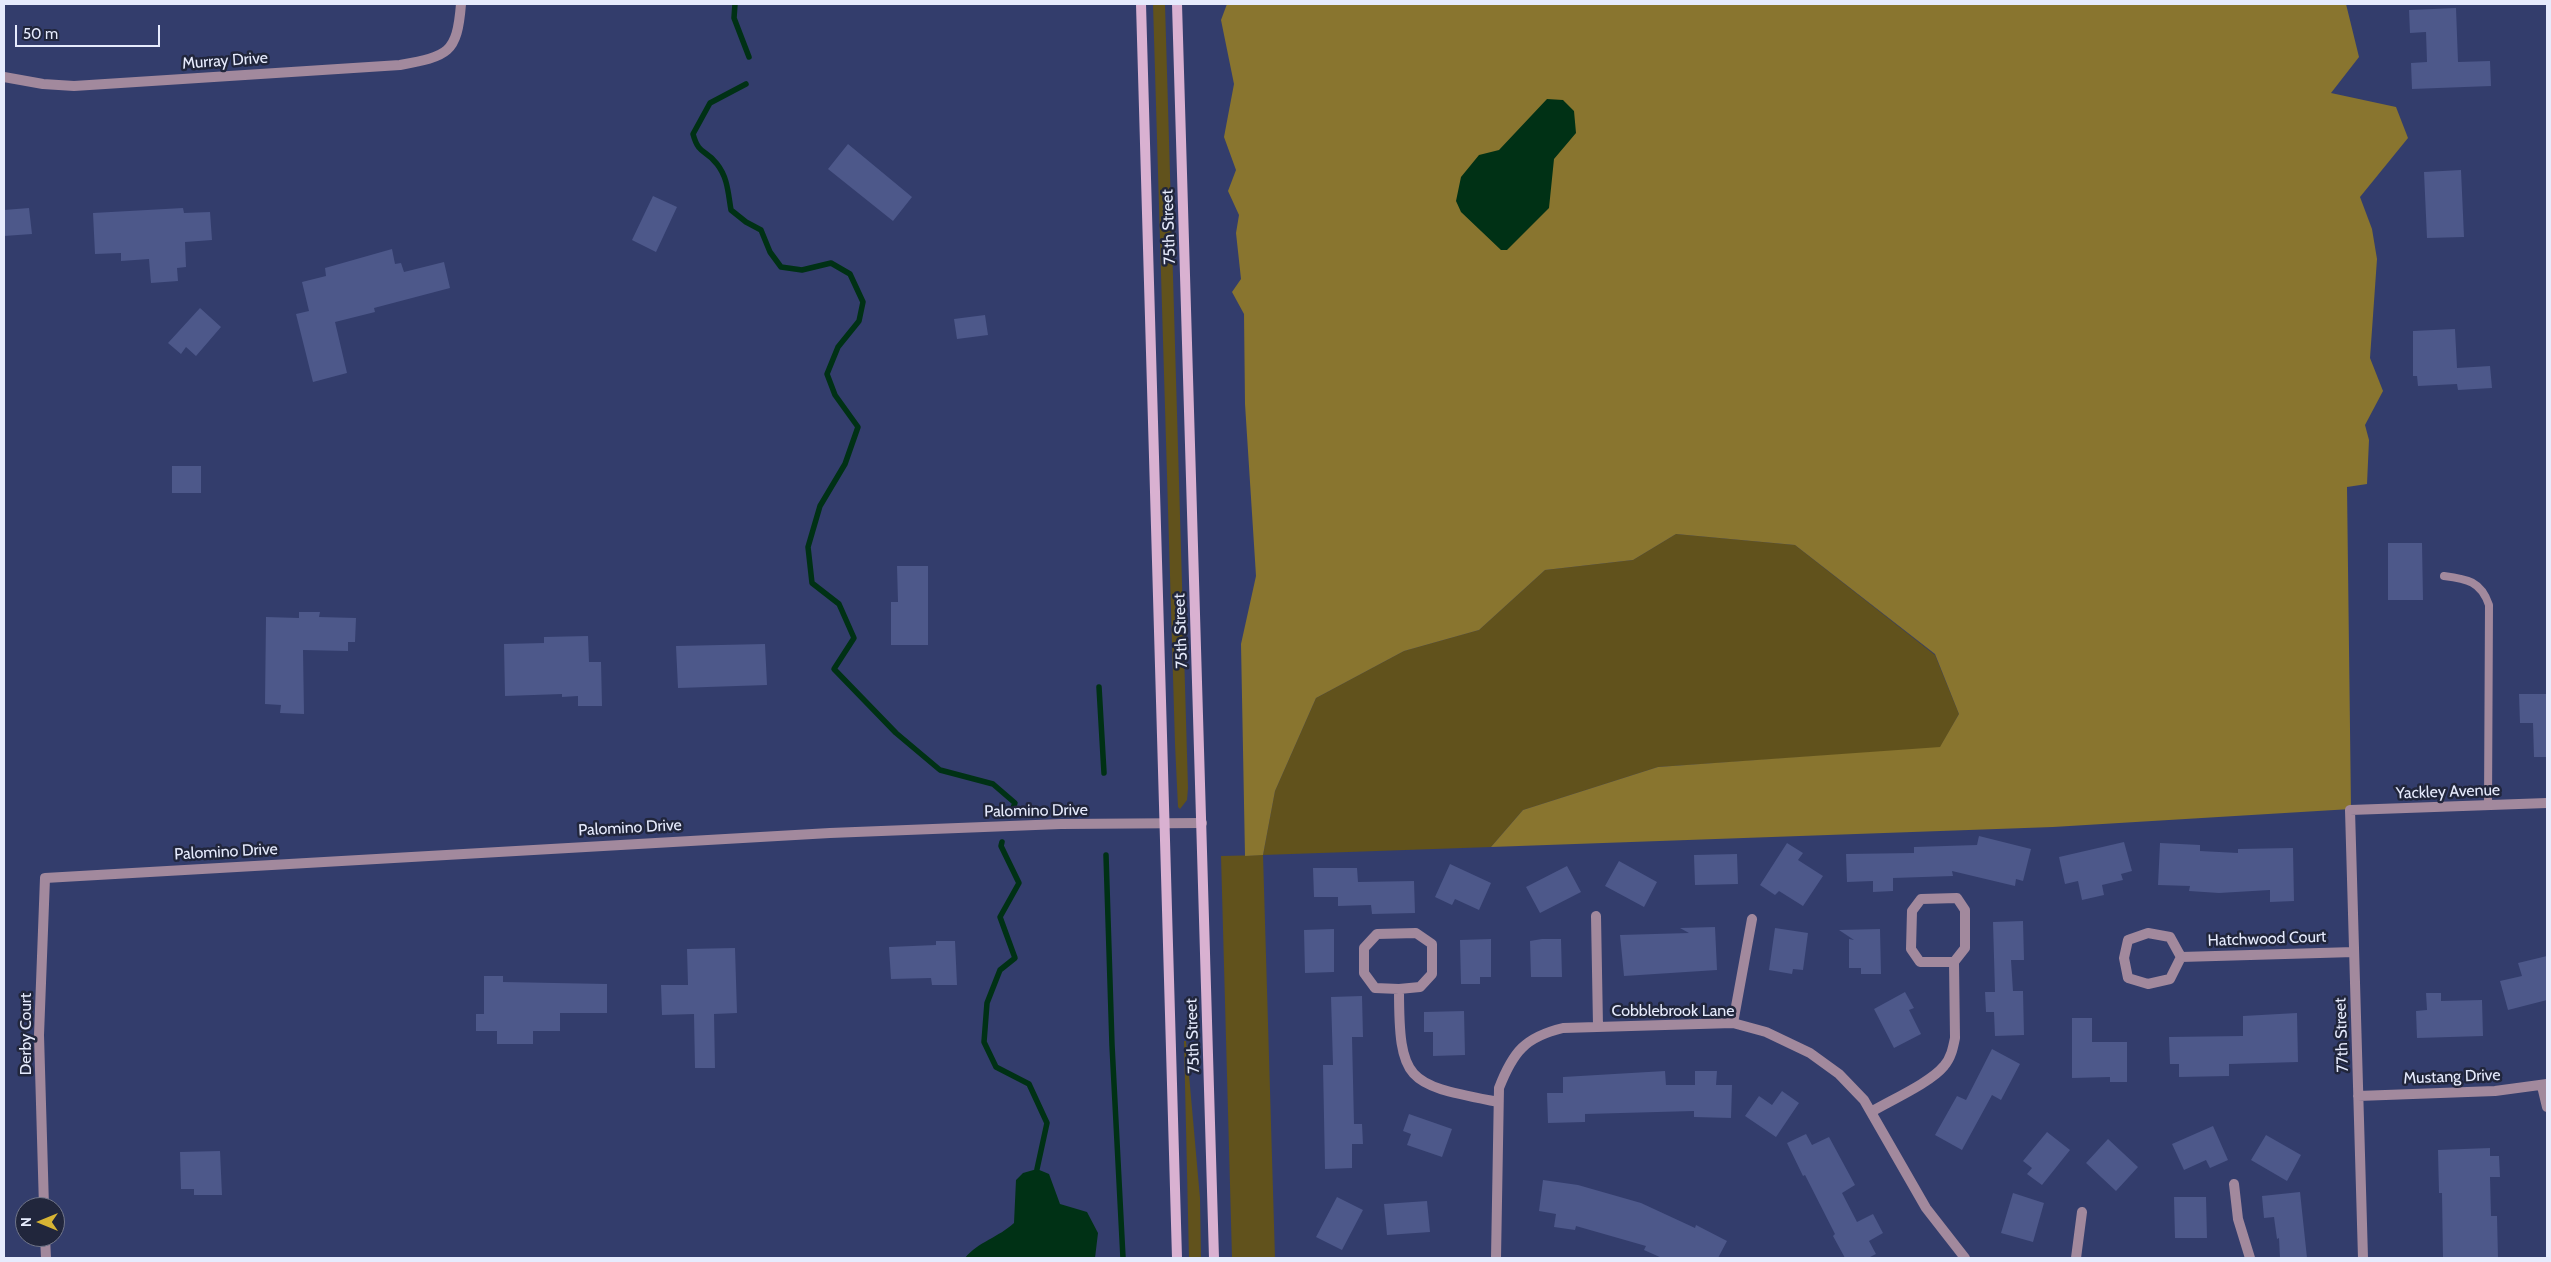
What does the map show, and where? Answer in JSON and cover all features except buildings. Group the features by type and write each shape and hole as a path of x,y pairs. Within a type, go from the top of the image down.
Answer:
{"main road":[{"name":"75th Street","path":"1141,4 1177,1258"},
{"name":"75th Street","path":"1177,4 1214,1258"}],"street":[{"name":"Murray Drive","path":"4,77 43,84 84,85 400,65 427,60 446,52 457,37 461,4"},
{"name":"Yackley Avenue","path":"2350,810 2547,803"},
{"name":"77th Street","path":"2350,810 2363,1258"},
{"name":"Palomino Drive","path":"61,876 820,833 1061,824 1166,825 1202,823"},
{"name":"Derby Court","path":"44,1197 39,1035 45,878 61,876"},
{"path":"1871,1112 1936,1073 1949,1058 1955,1038 1954,962 1965,948 1965,910 1957,898 1921,899 1912,911 1911,949 1920,962 1954,962"},
{"path":"1596,916 1598,1026"},
{"path":"1734,1023 1752,919"},
{"path":"1416,933 1432,944 1432,974 1420,987 1399,989 1376,988 1364,973 1364,948 1377,934 1416,933"},
{"path":"2148,933 2170,937 2181,957 2170,979 2148,984 2128,978 2124,958 2128,940 2148,933"},
{"name":"Hatchwood Court","path":"2181,957 2354,952"},
{"path":"1399,989 1400,1045 1404,1061 1409,1070 1431,1087 1498,1102"},
{"name":"Cobblebrook Lane","path":"1496,1258 1499,1088 1508,1066 1526,1044 1542,1033 1563,1028 1734,1023 1773,1035 1810,1053 1855,1089 1871,1112 1926,1208 1965,1258"},
{"path":"2545,1085 2547,1107"},
{"name":"Mustang Drive","path":"2358,1096 2495,1091 2545,1085"},
{"path":"2234,1184 2238,1219 2250,1258"},
{"path":"2076,1258 2082,1212"}],"lane":[{"path":"2444,576 2463,578 2476,584 2485,593 2489,605 2488,806"}],"shaded area":[{"path":"1153,4 1165,4 1188,788 1187,800 1180,809 1178,807 1175,744"},
{"path":"1227,4 2346,4 2359,57 2331,93 2396,107 2408,138 2360,197 2372,229 2377,259 2370,358 2383,391 2365,425 2369,440 2367,484 2347,487 2351,809 2053,827 1491,847 1523,810 1658,767 1940,747 1959,714 1935,654 1795,545 1676,534 1633,560 1545,570 1479,630 1404,651 1316,698 1275,791 1263,855 1245,856 1241,644 1256,576 1245,404 1244,314 1232,292 1241,279 1236,233 1239,215 1228,191 1236,170 1224,137 1234,84 1221,20"},
{"path":"1547,99 1563,100 1574,111 1576,133 1554,159 1549,208 1507,250 1501,250 1461,212 1456,201 1461,177 1479,155 1499,150"},
{"path":"1676,534 1795,545 1935,655 1959,714 1940,748 1658,767 1523,810 1491,847 1263,855 1275,791 1316,698 1404,651 1479,630 1545,570 1633,560"},
{"path":"1263,855 1275,1258 1232,1258 1221,856"},
{"path":"1184,1041 1186,1041 1200,1198 1201,1258 1189,1258"},
{"path":"1037,1169 1049,1174 1060,1204 1087,1212 1098,1233 1095,1258 965,1258 970,1252 1014,1223 1016,1180 1023,1173"}],"waterway":[{"path":"735,4 734,18 749,57"},
{"path":"746,84 710,103 693,134 700,149 713,159 721,169 727,186 731,210 746,222 761,230 770,252 781,267 802,270 831,263 850,274 863,302 859,321 838,347 827,374 835,395 858,427 845,464 820,506 808,547 812,583 839,604 854,638 834,669 896,733 940,770 993,784 1015,803 1012,810"},
{"path":"1099,687 1104,773"},
{"path":"1002,842 1001,846 1019,883 1000,917 1015,958 1000,970 987,1003 984,1042 996,1067 1029,1084 1047,1123 1037,1169"},
{"path":"1106,855 1112,1045 1123,1258"}]}
